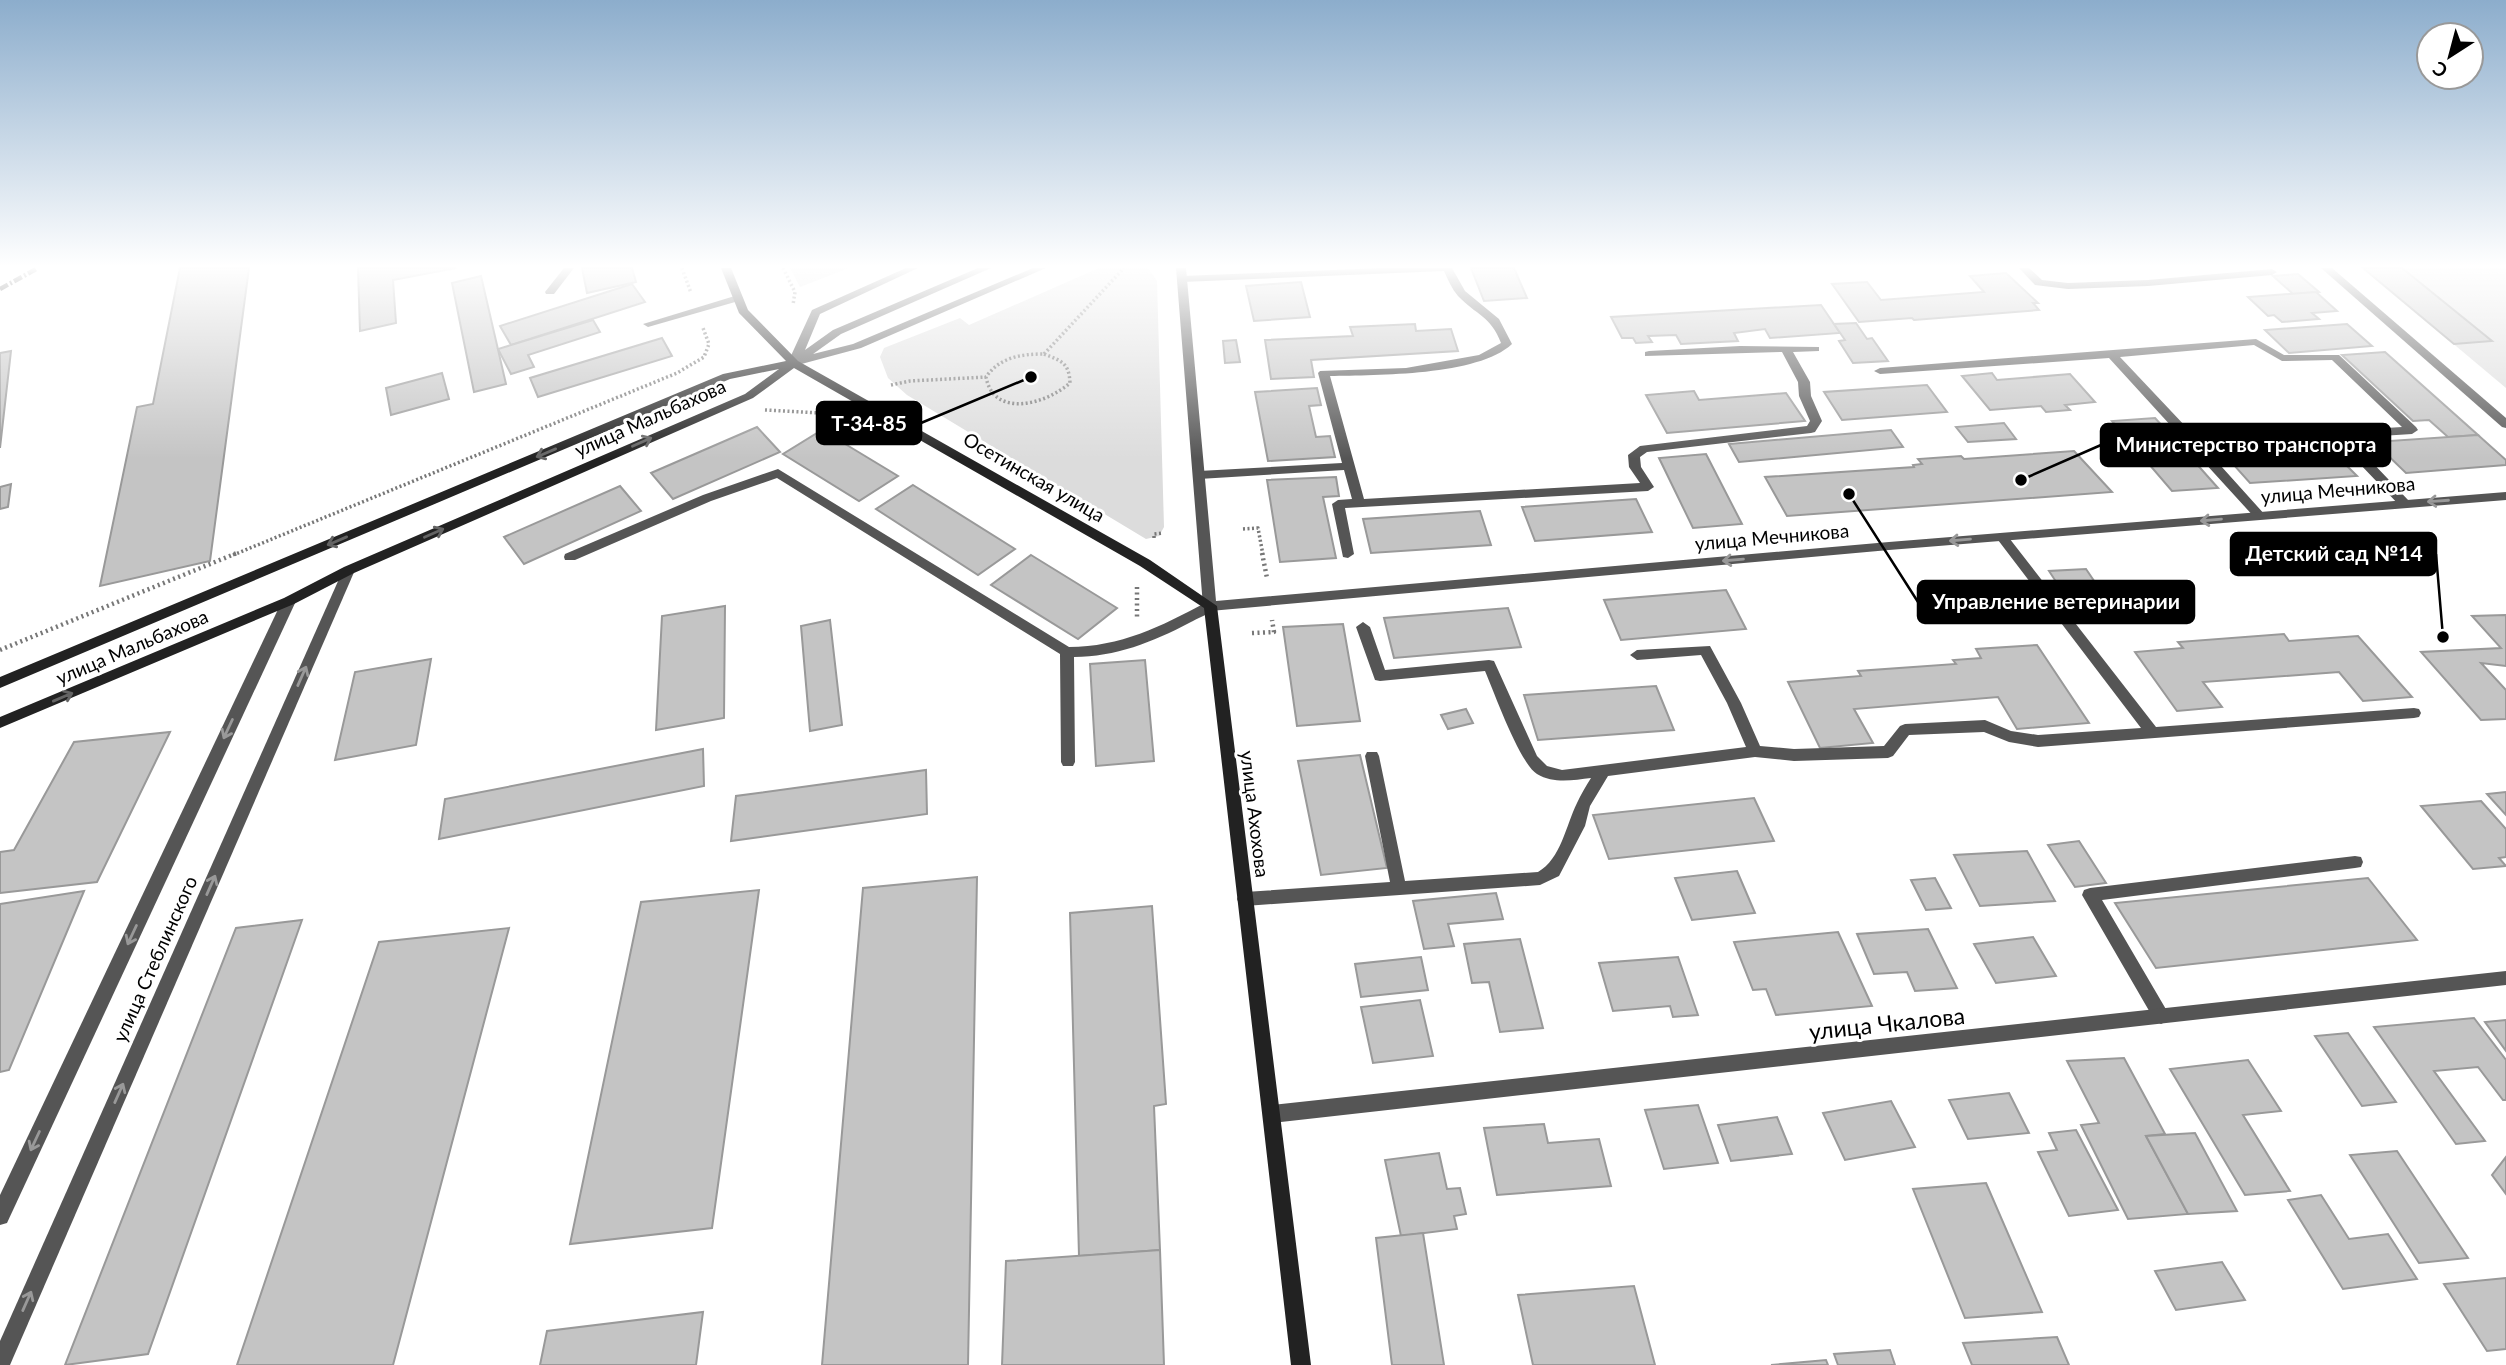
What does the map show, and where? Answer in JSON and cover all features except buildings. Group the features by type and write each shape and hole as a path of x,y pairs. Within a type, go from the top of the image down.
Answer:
{"main road":[{"name":"Осетинская улица","path":"763,332 794,363 1145,564 1210,606"},
{"name":"улица Мальбахова","path":"0,723 289,601 349,570 749,396 794,363"},
{"name":"улица Мальбахова","path":"0,683 727,376 794,363"},
{"name":"улица Ахохова","path":"1210,606 1301,1365"}],"street":[{"path":"794,363 808,332"},
{"path":"794,363 838,332"},
{"path":"794,363 857,346 891,332"},
{"name":"улица Ахохова","path":"1186,332 1210,606"},
{"path":"1359,503 1324,373 1406,371 1482,358 1507,344 1503,332"},
{"path":"2400,332 2506,424"},
{"path":"1880,371 2256,342 2282,358 2335,357 2412,430 2258,440 2228,432 2184,432"},
{"path":"1348,554 1338,504 1648,487 1635,467 1634,455 1644,449 1811,429 1816,422 1805,396 1804,382 1786,349"},
{"path":"1649,354 1815,349"},
{"path":"2112,354 2260,516"},
{"path":"2339,435 2404,504"},
{"path":"1199,475 1349,466"},
{"path":"570,557 707,498 778,472 1067,652 1091,653 1148,636 1171,628 1210,606"},
{"name":"улица Мечникова","path":"1210,606 2506,496"},
{"path":"2002,537 2153,733"},
{"name":"улица Стеблинского","path":"0,1364 349,570"},
{"name":"улица Стеблинского","path":"0,1216 289,601"},
{"path":"1363,627 1380,676 1489,665 1531,759 1542,770 1562,776 1755,751 1794,755 1888,752 1905,730 1985,726 2009,736 2038,741 2414,713"},
{"path":"1637,655 1705,650 1734,703 1755,751"},
{"path":"1067,652 1068,762"},
{"path":"1372,756 1399,888"},
{"path":"1245,899 1540,878 1553,871 1577,826 1583,804 1604,770"},
{"path":"2161,1016 2090,895 2355,862"},
{"name":"улица Чкалова","path":"1272,1114 2506,978"}],"path":[{"path":"1045,354 1065,332"},
{"path":"891,385 910,381 986,377 997,363 1019,355 1045,354 1064,362 1071,376 1064,390 1044,401 1019,404 1007,402 989,392 986,377"},
{"path":"0,650 677,373 704,357"},
{"path":"765,410 839,414"},
{"path":"1243,529 1258,528 1267,578"},
{"path":"1154,538 1154,534 1163,533"},
{"path":"1137,587 1137,620"},
{"path":"1252,633 1274,632 1272,613"}],"shaded area":[{"path":"925,332 1158,332 1164,527 1159,536 1146,539 907,395 888,378 880,357 884,348"},
{"path":"2439,332 2506,332 2506,388"}],"place":[{"name":"Т-34-85","path":"1031,377"},
{"name":"Министерство транспорта","path":"2021,480"},
{"name":"Управление ветеринарии","path":"1849,494"},
{"name":"Детский сад №14","path":"2443,637"}]}
